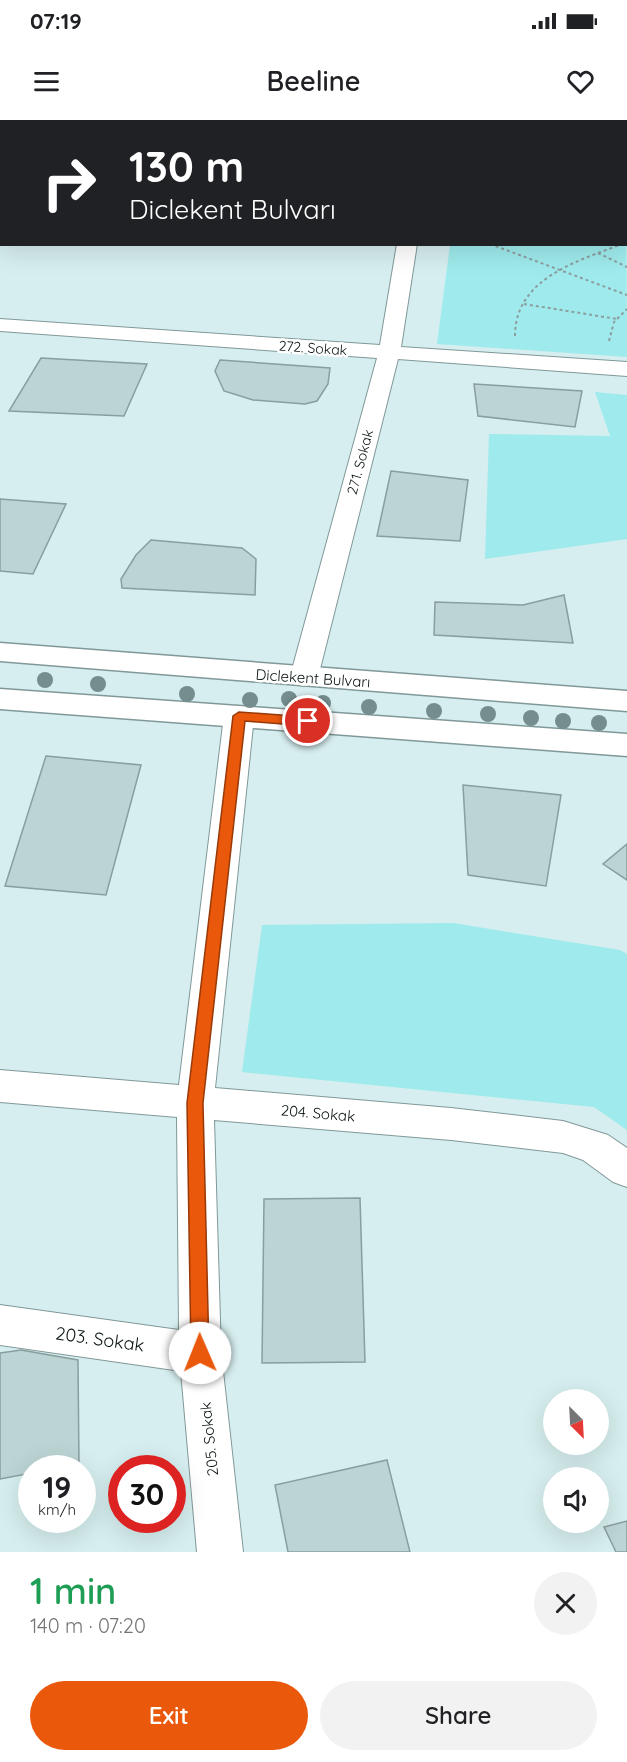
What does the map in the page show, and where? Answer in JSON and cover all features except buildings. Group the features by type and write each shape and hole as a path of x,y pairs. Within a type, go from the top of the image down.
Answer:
{"main road":[{"name":"Diclekent Bulvarı","path":"0,652 627,701"},
{"path":"0,699 627,745"}],"street":[{"name":"271. Sokak","path":"304,677 388,354 407,246"},
{"name":"272. Sokak","path":"0,325 388,354 620,368"},
{"name":"205. Sokak","path":"220,1552 200,1353 195,1103 239,716"},
{"name":"204. Sokak","path":"0,1086 451,1124 563,1137 595,1147 627,1170"},
{"name":"203. Sokak","path":"0,1325 200,1353"}],"path":[{"path":"495,246 627,295"},
{"path":"516,362 515,328 527,296 557,269 619,246"},
{"path":"598,253 627,267"},
{"path":"524,304 617,319"},
{"path":"620,368 609,340 614,322 627,309"}],"shaded area":[{"path":"450,246 626,246 627,357 437,344"},
{"path":"595,392 627,395 627,539 485,559 489,434 610,436"},
{"path":"453,923 620,950 627,954 627,1130 594,1107 242,1072 262,925"}],"route":[{"path":"200,1353 195,1103 239,716 308,721"}]}
